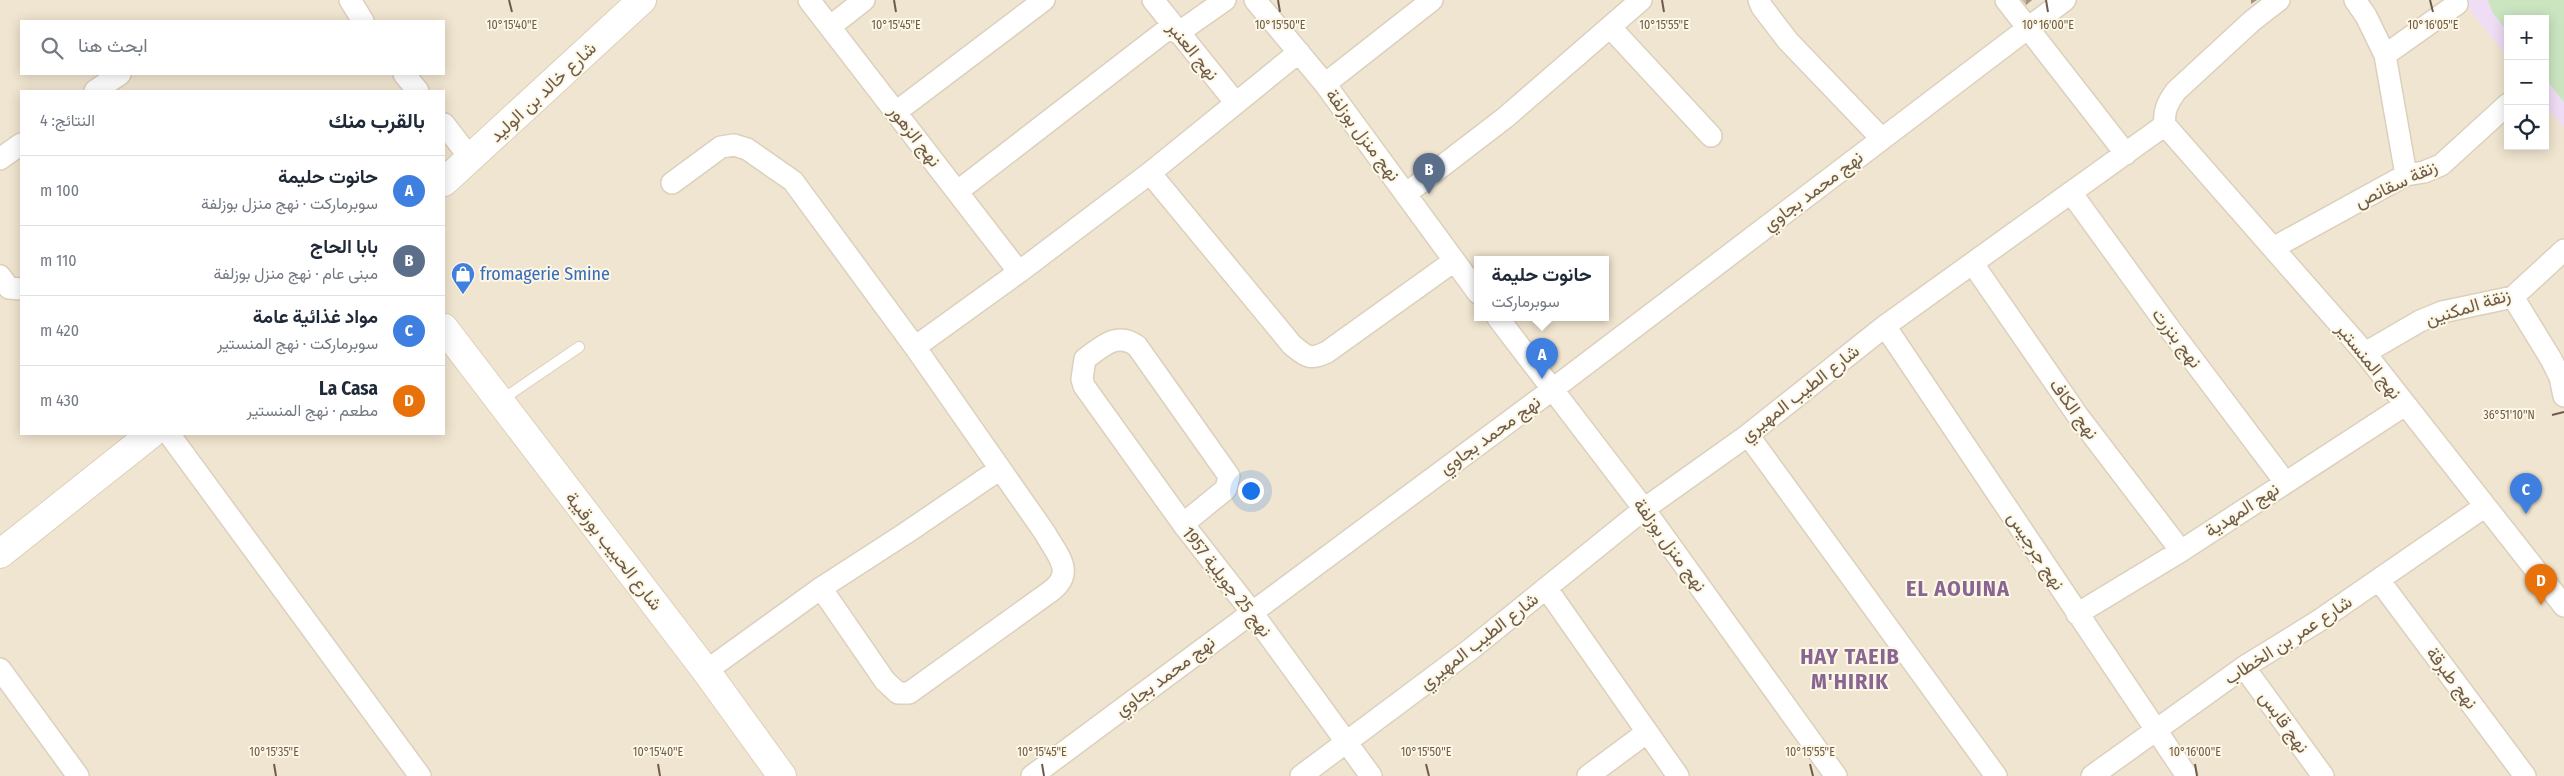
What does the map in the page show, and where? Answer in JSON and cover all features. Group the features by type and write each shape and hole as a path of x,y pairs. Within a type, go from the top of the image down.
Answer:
{"street":[{"path":"350,0 363,20"},
{"name":"شارع خالد بن الوليد","path":"445,181 642,0"},
{"name":"نهج الزهور","path":"809,0 831,26 1019,272"},
{"path":"831,26 864,0"},
{"path":"896,112 1044,0"},
{"name":"نهج العنبر","path":"1152,0 1234,102"},
{"path":"958,191 1175,29 1225,0"},
{"name":"نهج منزل بوزلفة","path":"1255,0 1325,84 1407,193 1474,288"},
{"path":"1325,84 1432,0"},
{"path":"1407,193 1506,117 1641,0"},
{"path":"1759,0 1762,7 1788,41 1882,139"},
{"path":"2006,0 2126,154"},
{"name":"نهج محمد بجاوي","path":"1032,776 1251,611 1553,388 2028,26 2065,0"},
{"path":"2165,125 2164,116 2167,103 2176,91 2252,21 2279,0"},
{"path":"2354,0 2366,16 2385,55 2406,176"},
{"path":"2385,55 2458,4"},
{"path":"1610,27 1710,136"},
{"path":"915,347 1019,272 1150,173 1234,102 1299,52"},
{"path":"96,90 119,75"},
{"path":"405,75 417,90"},
{"name":"زنقة سقانص","path":"2273,248 2406,176 2424,172 2441,165 2507,105"},
{"path":"445,125 471,159"},
{"name":"شارع الطيب المهيري","path":"1301,776 1547,589 1644,509 1748,435 1885,326 2072,194 2165,125"},
{"name":"نهج المنستير","path":"2165,125 2364,353 2564,606"},
{"path":"0,160 20,145"},
{"path":"672,183 721,147 734,145 747,149 793,181 804,193 1000,468 1059,558 1065,574 1061,583 909,693 898,693 885,681 821,588"},
{"path":"1150,173 1292,345 1305,356 1315,358 1327,352 1454,261"},
{"name":"نهج بنزرت","path":"2072,194 2285,482"},
{"name":"زنقة المكنين","path":"2364,353 2420,321 2442,312 2513,297 2564,250"},
{"name":"نهج الكاف","path":"1972,264 2078,416 2181,551"},
{"path":"0,276 9,288 20,289"},
{"path":"2513,297 2551,359 2560,377 2564,396"},
{"name":"نهج منزل بوزلفة","path":"1500,321 1644,509 1836,776"},
{"name":"نهج جرجيس","path":"1885,326 2187,776"},
{"name":"شارع الحبيب بورقيبة","path":"445,329 706,671 782,776"},
{"name":"نهج 25 جويلية 1957","path":"1183,524 1226,489 1229,481 1227,471 1137,346 1129,341 1110,341 1085,359 1082,378 1084,386 1183,524 1251,611 1371,776"},
{"name":"نهج المهدية","path":"2077,614 2181,551 2405,405"},
{"path":"0,554 150,435"},
{"path":"170,435 420,776"},
{"path":"1748,435 1996,776"},
{"path":"706,671 821,588 906,533 1000,468"},
{"name":"شارع عمر بن الخطاب","path":"2092,776 2244,667 2379,580 2484,507"},
{"name":"نهج طبرقة","path":"2379,580 2526,776"},
{"path":"1547,589 1678,776"},
{"name":"نهج قابس","path":"2244,667 2323,776"},
{"path":"0,668 78,776"},
{"path":"1588,776 1646,732"}],"lane":[{"path":"499,402 579,347"}],"shaded area":[{"name":"EL AOUINA","path":"0,0 2564,0 2564,776 0,776"},
{"path":"2462,0 2564,0 2564,128 2549,110 2549,15 2504,15 2504,53"}],"green space":[{"path":"2488,0 2564,0 2564,102 2549,83 2549,15 2504,15 2504,27 2492,12"}],"place":[{"name":"بابا الحاج","path":"1429,194"},
{"name":"fromagerie Smine","path":"463,295"},
{"name":"حانوت حليمة","path":"1542,379"},
{"name":"مواد غذائية عامة","path":"2526,514"},
{"name":"La Casa","path":"2541,605"}],"district":[{"name":"EL AOUINA","path":"1958,588"},
{"name":"HAY TAEIB M'HIRIK","path":"1850,668"}]}
